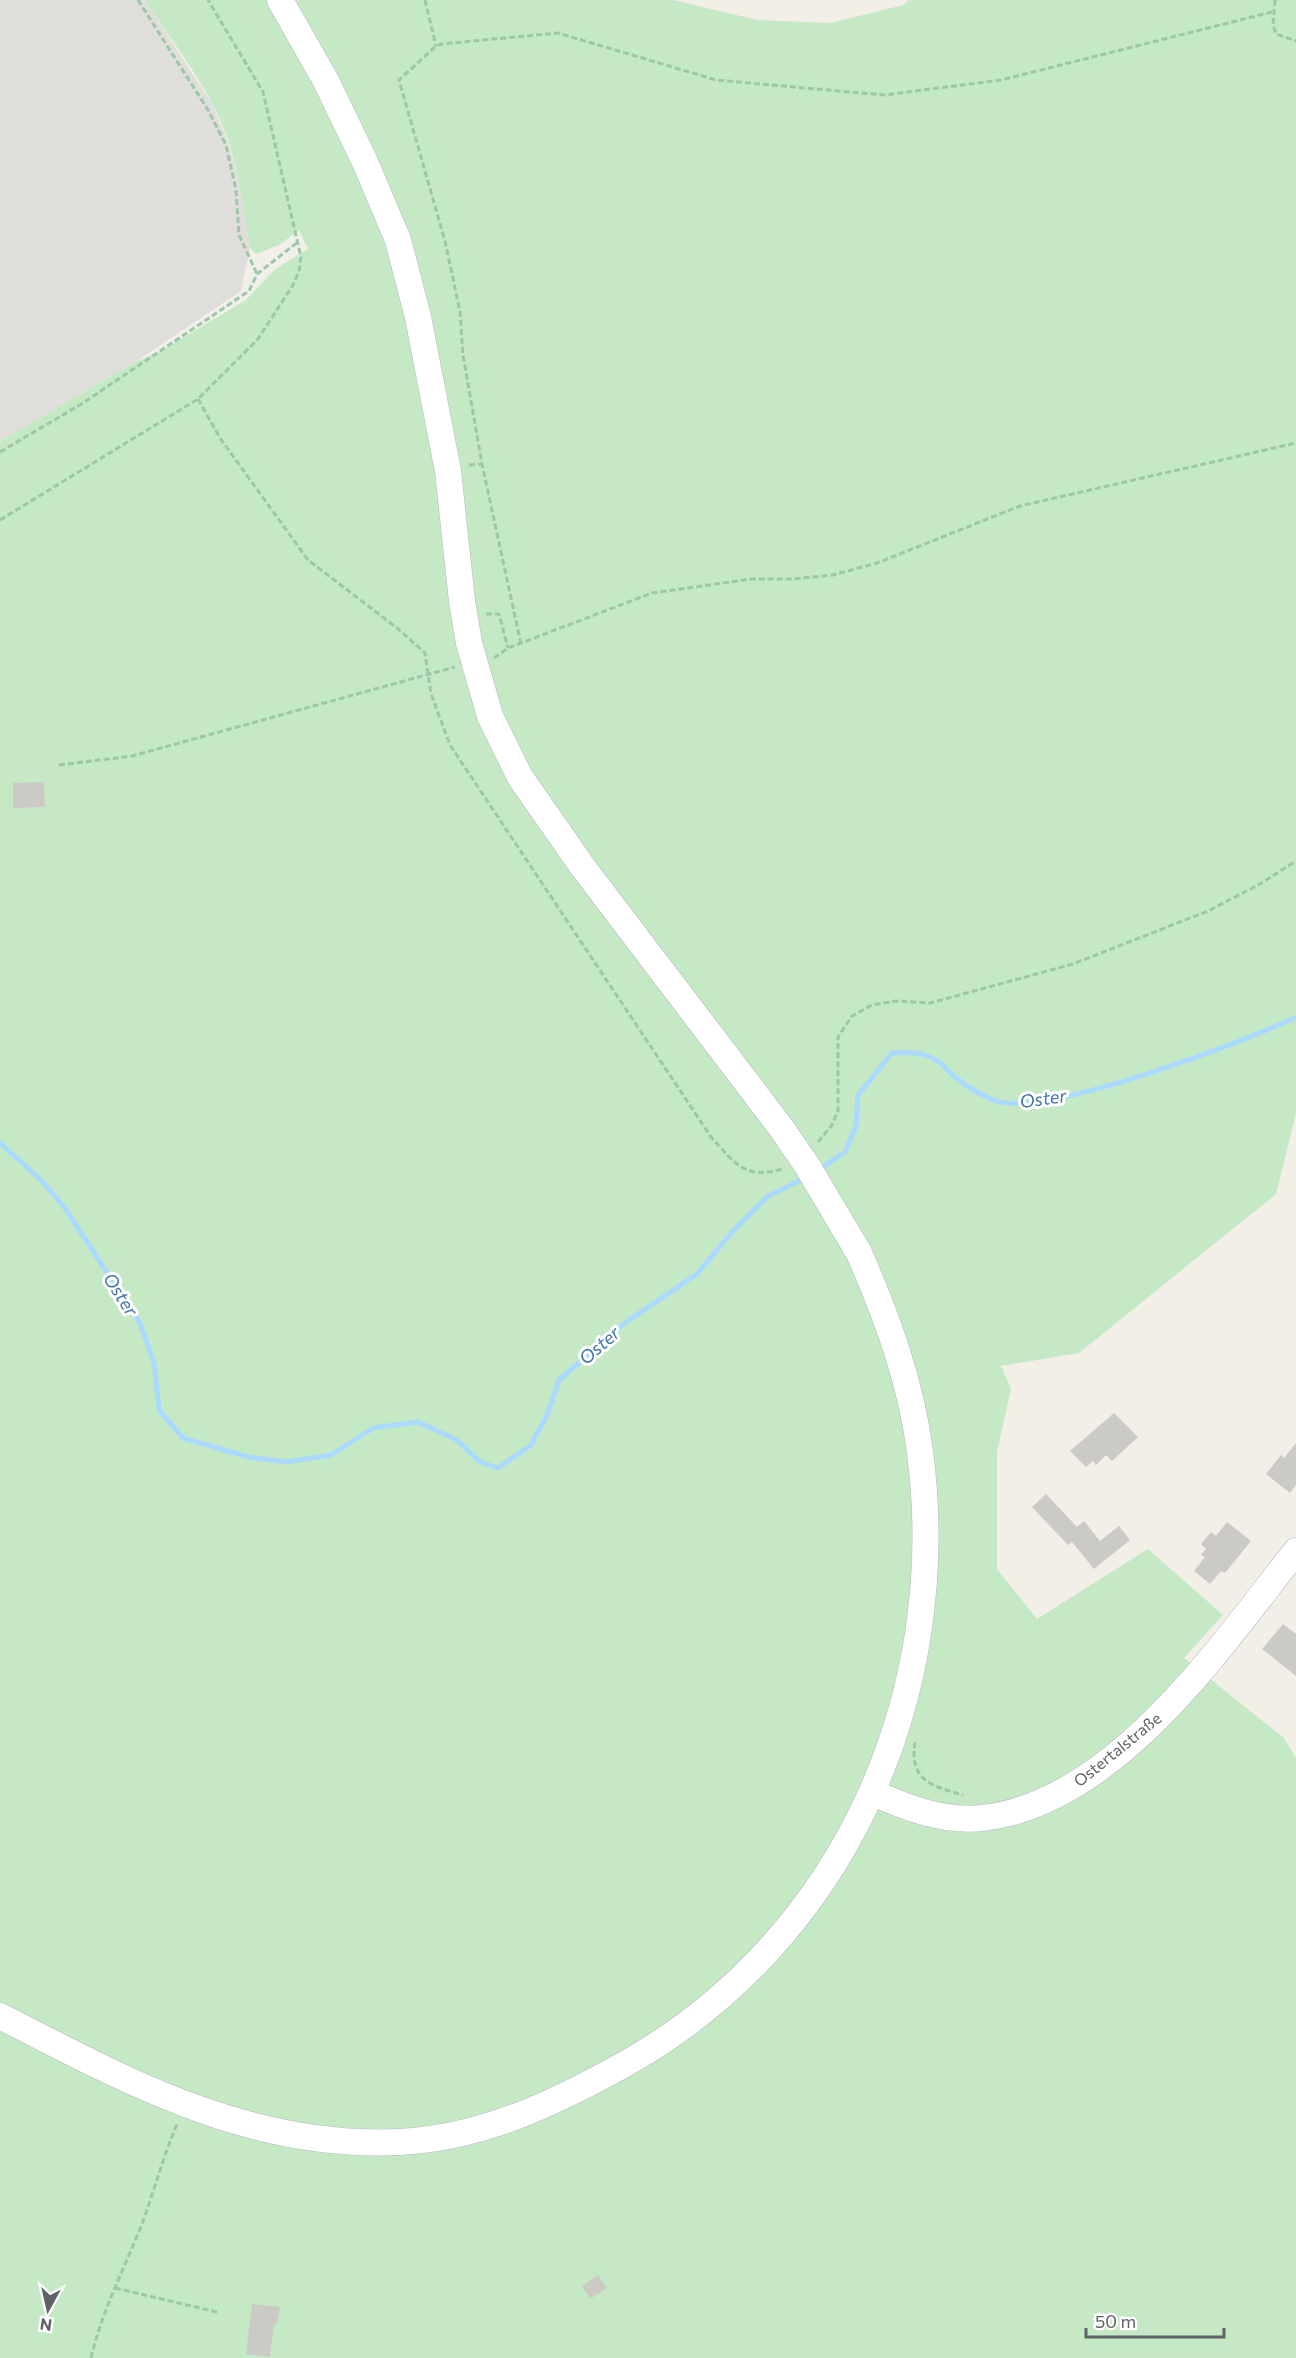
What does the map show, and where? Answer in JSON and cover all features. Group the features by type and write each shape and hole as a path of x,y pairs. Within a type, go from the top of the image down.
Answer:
{"main road":[{"path":"0,2016 186,2106 223,2119 270,2130 322,2138 371,2142 441,2138 488,2127 531,2111 591,2083 681,2028 765,1954 810,1899 843,1847 872,1792 899,1723 918,1637 925,1584 925,1518 920,1451 910,1398 894,1337 859,1253 808,1167 782,1129 569,848 520,777 490,716 471,652 471,608 446,460 418,317 398,240 365,162 326,81 280,0"},
{"name":"Ostertalstraße","path":"872,1792 903,1807 954,1818 980,1818 1036,1804 1069,1788 1123,1748 1190,1684 1296,1551"}],"path":[{"path":"138,0 208,110 226,145 236,190 239,235 257,274"},
{"path":"0,520 198,399 258,339 293,285 299,271 301,257 298,242 263,92 208,0"},
{"path":"424,0 436,46"},
{"path":"1275,0 1272,12 1276,34 1296,41"},
{"path":"521,644 482,464 473,398 463,355 460,312 445,241 399,80 436,46 558,33 716,80 884,95 1001,80 1272,12"},
{"path":"0,452 83,403 249,291 257,274 298,242"},
{"path":"198,399 220,438 308,560 397,628 425,653 431,694 450,745 711,1137 738,1167 749,1173 767,1174 788,1167"},
{"path":"499,657 508,648 652,592 751,579 792,579 833,575 877,563 1020,507 1296,443"},
{"path":"461,468 482,464"},
{"path":"471,608 499,614 508,648"},
{"path":"59,765 132,756 429,674"},
{"path":"811,1149 832,1125 838,1111 838,1037 852,1016 872,1005 896,1001 930,1003 1073,964 1208,911 1260,884 1295,861"},
{"path":"91,2358 114,2288 147,2210 165,2151 186,2106"},
{"path":"114,2288 217,2312"}],"shaded area":[{"path":"0,0 145,0 212,104 228,142 240,185 250,248 241,291 135,362 0,441"}],"green space":[{"path":"145,0 673,0 757,20 830,23 904,5 908,0 1296,0 1296,1113 1276,1194 1079,1353 1001,1366 1011,1389 997,1452 997,1569 1037,1619 1148,1549 1223,1615 1184,1658 1284,1738 1296,1758 1296,2358 0,2358 0,441 135,362 159,352 246,300 274,270 308,249 299,230 279,245 256,254 250,248 236,169 222,124 192,69"}],"building":[{"path":"44,782 45,807 13,808 13,783"},
{"path":"1114,1413 1138,1437 1112,1461 1106,1455 1096,1465 1093,1461 1086,1467 1070,1451"},
{"path":"1296,1443 1296,1485 1290,1493 1266,1474 1281,1455 1284,1458"},
{"path":"1046,1494 1077,1527 1084,1521 1100,1541 1119,1526 1130,1540 1094,1569 1072,1542 1068,1545 1032,1507"},
{"path":"1227,1522 1251,1541 1225,1573 1221,1571 1210,1584 1194,1571 1205,1557 1201,1555 1206,1549 1201,1544 1211,1532 1216,1536"},
{"path":"1283,1624 1296,1634 1296,1676 1262,1649"},
{"path":"598,2275 607,2288 590,2299 582,2286"},
{"path":"252,2304 280,2307 277,2324 274,2324 270,2357 246,2354"}],"waterway":[{"name":"Oster","path":"818,1170 845,1152 856,1126 858,1095 892,1053 926,1055 942,1064 953,1076 986,1097 996,1101 1021,1103 1057,1098 1146,1074 1192,1059 1296,1017"},
{"name":"Oster","path":"0,1143 41,1180 64,1207 140,1323 154,1363 159,1410 183,1438 248,1457 285,1462 331,1455 373,1428 418,1422 457,1440 480,1462 498,1468 531,1445 548,1413 559,1380 626,1322 697,1274 732,1232 768,1196 805,1178"}]}
